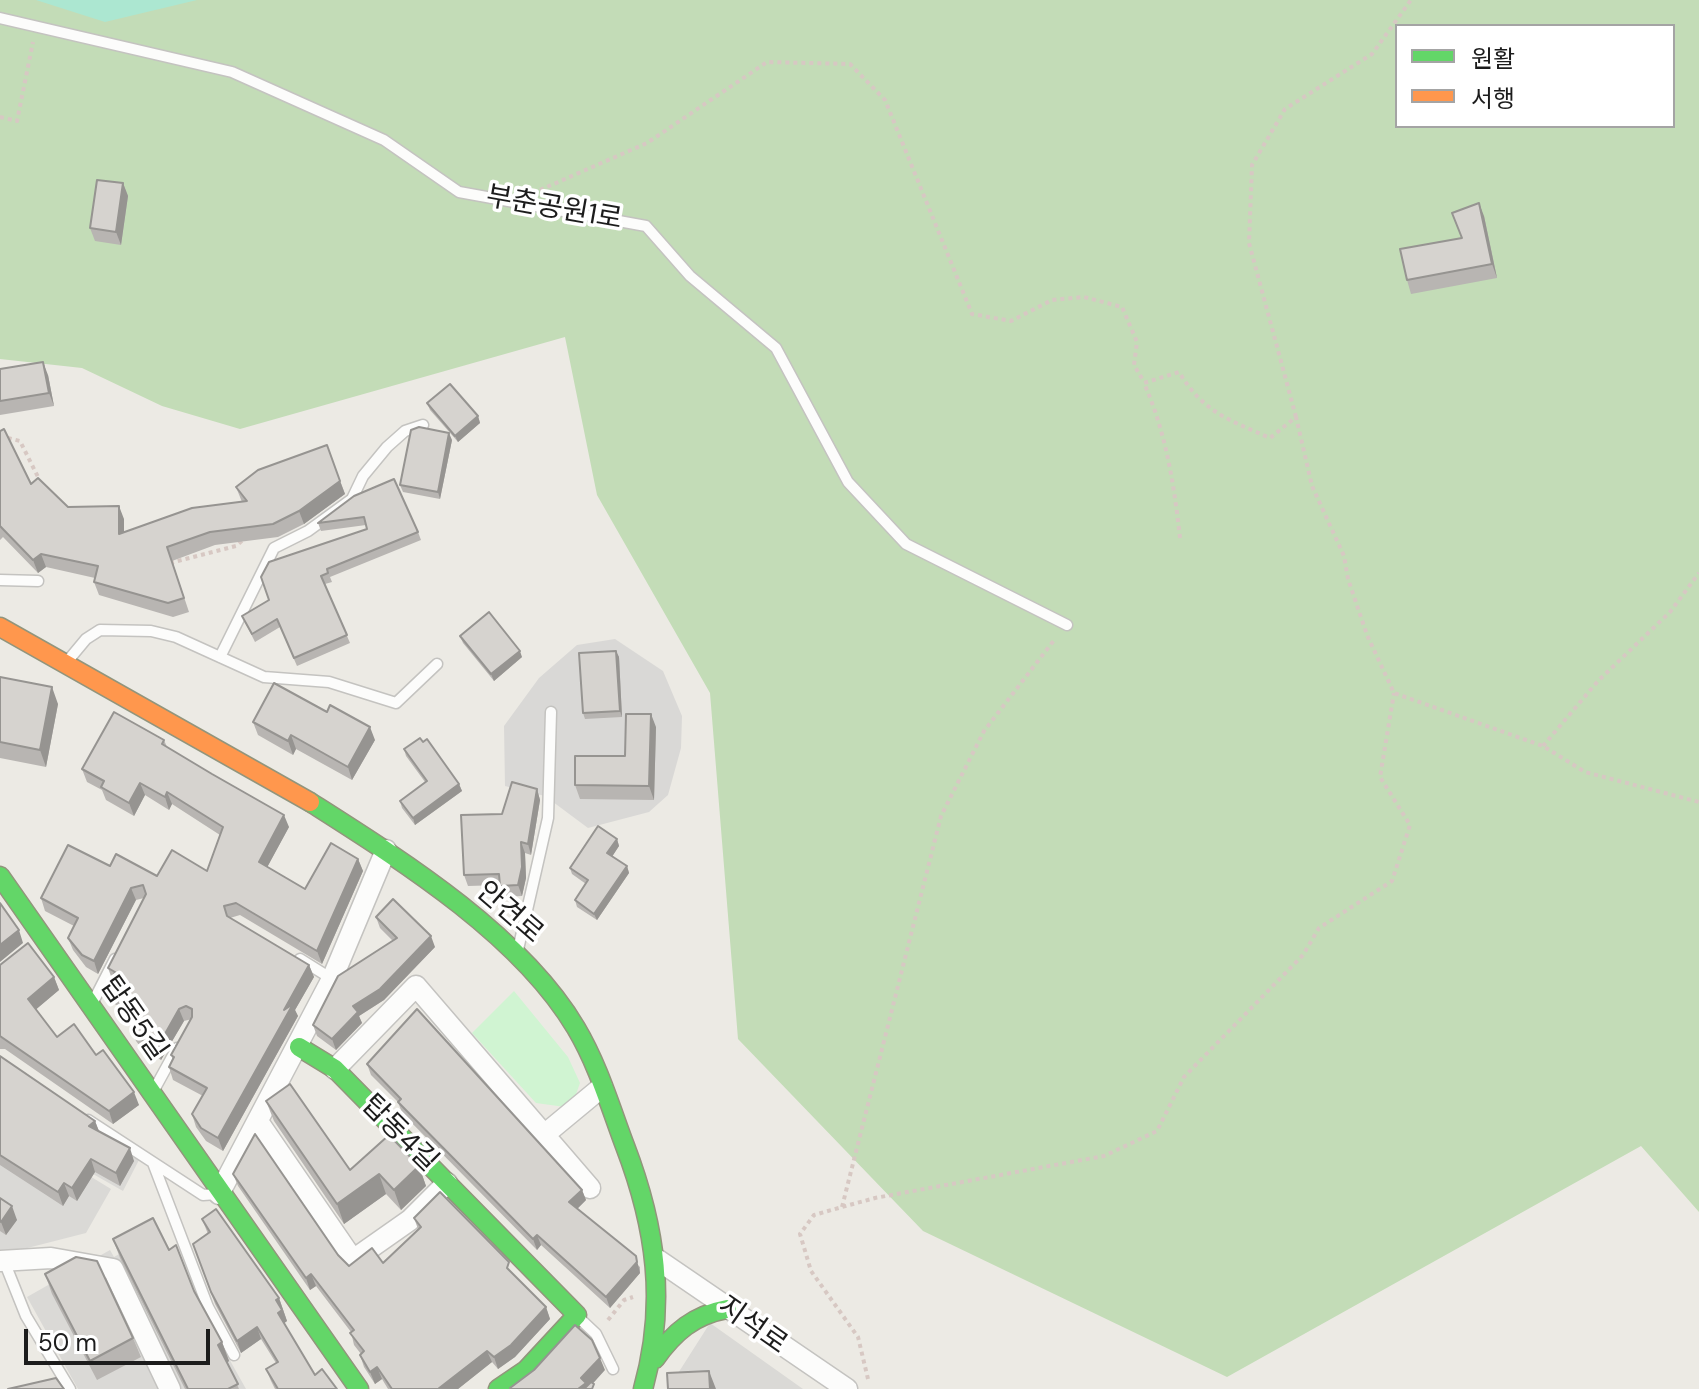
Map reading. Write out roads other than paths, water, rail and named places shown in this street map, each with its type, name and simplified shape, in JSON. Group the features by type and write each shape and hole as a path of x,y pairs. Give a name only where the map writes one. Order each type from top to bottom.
{"street":[{"name":"안견로","path":"0,627 318,806 386,850 517,957 555,998 575,1026 602,1087 642,1193 658,1260 661,1289 646,1380"},
{"path":"219,1194 299,1047 332,979 386,850"},
{"name":"탑동5길","path":"0,876 37,942 91,1008 359,1389"},
{"path":"335,1069 416,986 590,1188"},
{"name":"탑동4길","path":"299,1047 335,1069 577,1315"},
{"path":"544,1135 602,1087"},
{"path":"259,1123 353,1260 410,1220 447,1183"},
{"path":"2,1261 51,1258 113,1269 170,1389"},
{"name":"지석로","path":"658,1260 847,1389"},
{"path":"646,1380 665,1345 686,1324 701,1315 727,1309"},
{"path":"498,1389 526,1370 577,1315"}],"lane":[{"name":"부춘공원1로","path":"0,18 36,29 232,72 384,140 459,192 646,226 690,276 776,348 848,482 906,544 1067,625"},
{"path":"220,657 274,548 308,531 352,499 363,476 387,447 405,431 423,425"},
{"path":"0,580 38,581"},
{"path":"65,664 86,639 108,628 167,633 264,677 329,682 396,703 437,664"},
{"path":"517,957 548,818 553,760 551,712"},
{"path":"91,1008 123,943"},
{"path":"284,950 332,979"},
{"path":"151,1095 182,1040"},
{"path":"74,1110 203,1195 219,1194"},
{"path":"152,1162 208,1307 234,1355"},
{"path":"2,1261 26,1316 70,1389"},
{"path":"577,1315 596,1334 613,1369"}]}
